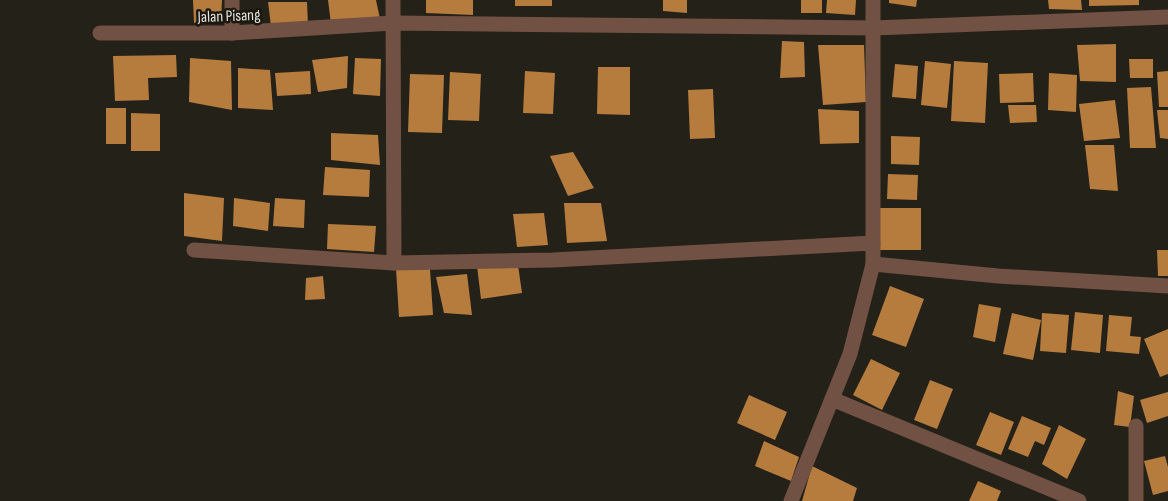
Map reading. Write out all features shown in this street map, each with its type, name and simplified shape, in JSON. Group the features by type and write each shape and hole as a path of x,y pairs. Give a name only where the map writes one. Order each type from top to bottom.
{"street":[{"path":"232,0 232,34"},
{"path":"393,0 394,263"},
{"path":"791,501 850,354 873,264 873,0"},
{"name":"Jalan Pisang","path":"100,33 232,34 393,23 872,28 1168,17"},
{"path":"194,250 394,263 552,260 873,243"},
{"path":"873,264 998,276 1168,286"},
{"path":"832,399 1079,501"},
{"path":"1136,426 1136,501"}],"building":[{"path":"193,0 222,0 221,23 194,23"},
{"path":"328,0 376,0 380,19 331,24"},
{"path":"426,0 473,0 473,15 426,13"},
{"path":"515,0 552,0 552,6 515,6"},
{"path":"663,0 687,0 687,13 663,11"},
{"path":"801,0 822,0 822,13 801,13"},
{"path":"827,0 856,0 855,15 826,13"},
{"path":"889,0 917,0 916,7 889,3"},
{"path":"1048,0 1081,0 1082,10 1049,9"},
{"path":"1089,0 1139,0 1139,5 1089,6"},
{"path":"268,2 307,2 308,26 271,26"},
{"path":"782,41 804,42 805,77 780,78"},
{"path":"1116,44 1116,82 1080,81 1077,45"},
{"path":"818,45 864,45 866,102 823,105"},
{"path":"176,55 177,77 148,78 149,100 115,101 113,56"},
{"path":"348,56 347,88 318,92 312,60"},
{"path":"190,58 231,61 232,110 189,102"},
{"path":"355,58 381,59 380,96 353,94"},
{"path":"1129,59 1153,59 1153,78 1130,78"},
{"path":"925,61 951,64 947,108 921,105"},
{"path":"954,61 988,63 985,123 951,121"},
{"path":"895,64 918,66 916,99 892,97"},
{"path":"598,67 630,67 630,115 597,114"},
{"path":"238,68 270,70 273,110 238,108"},
{"path":"310,71 311,94 277,96 275,73"},
{"path":"525,71 555,73 553,114 523,113"},
{"path":"1168,71 1168,107 1159,107 1157,72"},
{"path":"450,72 481,74 479,121 448,120"},
{"path":"1033,73 1034,102 1000,103 999,74"},
{"path":"1049,73 1077,75 1076,112 1048,110"},
{"path":"410,74 444,75 442,133 408,132"},
{"path":"1151,87 1156,148 1130,148 1127,88"},
{"path":"713,89 715,138 690,139 688,90"},
{"path":"1115,100 1120,138 1084,141 1079,104"},
{"path":"1008,105 1036,105 1037,122 1010,123"},
{"path":"106,108 126,108 126,144 106,144"},
{"path":"818,109 859,111 859,143 820,144"},
{"path":"1157,110 1168,110 1168,139 1160,138"},
{"path":"131,113 160,114 160,151 131,151"},
{"path":"331,133 378,135 380,165 331,160"},
{"path":"891,136 920,137 919,165 891,164"},
{"path":"1085,145 1114,145 1118,191 1090,189"},
{"path":"573,152 594,188 568,196 550,156"},
{"path":"325,167 370,170 369,197 323,195"},
{"path":"888,174 918,175 917,200 887,199"},
{"path":"184,193 224,198 222,241 184,236"},
{"path":"234,198 270,203 268,231 233,226"},
{"path":"275,198 305,200 304,228 273,226"},
{"path":"564,203 601,203 607,241 567,243"},
{"path":"880,208 921,208 921,250 880,250"},
{"path":"544,213 548,245 517,247 513,214"},
{"path":"328,224 376,226 374,252 327,249"},
{"path":"1157,250 1168,250 1168,276 1158,276"},
{"path":"518,265 522,293 481,299 477,266"},
{"path":"396,269 430,269 433,315 399,317"},
{"path":"467,274 472,315 444,313 436,277"},
{"path":"323,276 325,299 305,300 306,278"},
{"path":"890,286 924,299 906,347 872,335"},
{"path":"979,304 1001,308 995,342 973,337"},
{"path":"1075,312 1103,315 1100,353 1071,350"},
{"path":"1012,313 1041,320 1033,360 1003,354"},
{"path":"1042,313 1069,315 1066,353 1040,351"},
{"path":"1109,315 1132,317 1130,336 1141,337 1139,354 1106,351"},
{"path":"1168,329 1168,374 1160,377 1144,339"},
{"path":"871,359 900,373 882,410 853,395"},
{"path":"930,380 953,389 937,429 914,420"},
{"path":"1118,391 1134,396 1130,427 1114,425"},
{"path":"1168,392 1168,416 1147,423 1140,400"},
{"path":"749,395 787,412 775,440 737,423"},
{"path":"990,412 1014,422 1001,455 976,445"},
{"path":"1022,416 1051,428 1044,445 1035,441 1028,457 1008,449"},
{"path":"1059,425 1086,439 1067,479 1042,464"},
{"path":"764,441 799,457 791,481 755,466"},
{"path":"1165,456 1168,467 1168,491 1153,495 1144,461"},
{"path":"812,466 857,488 853,501 802,501"},
{"path":"978,481 1001,491 997,501 969,501"}]}
